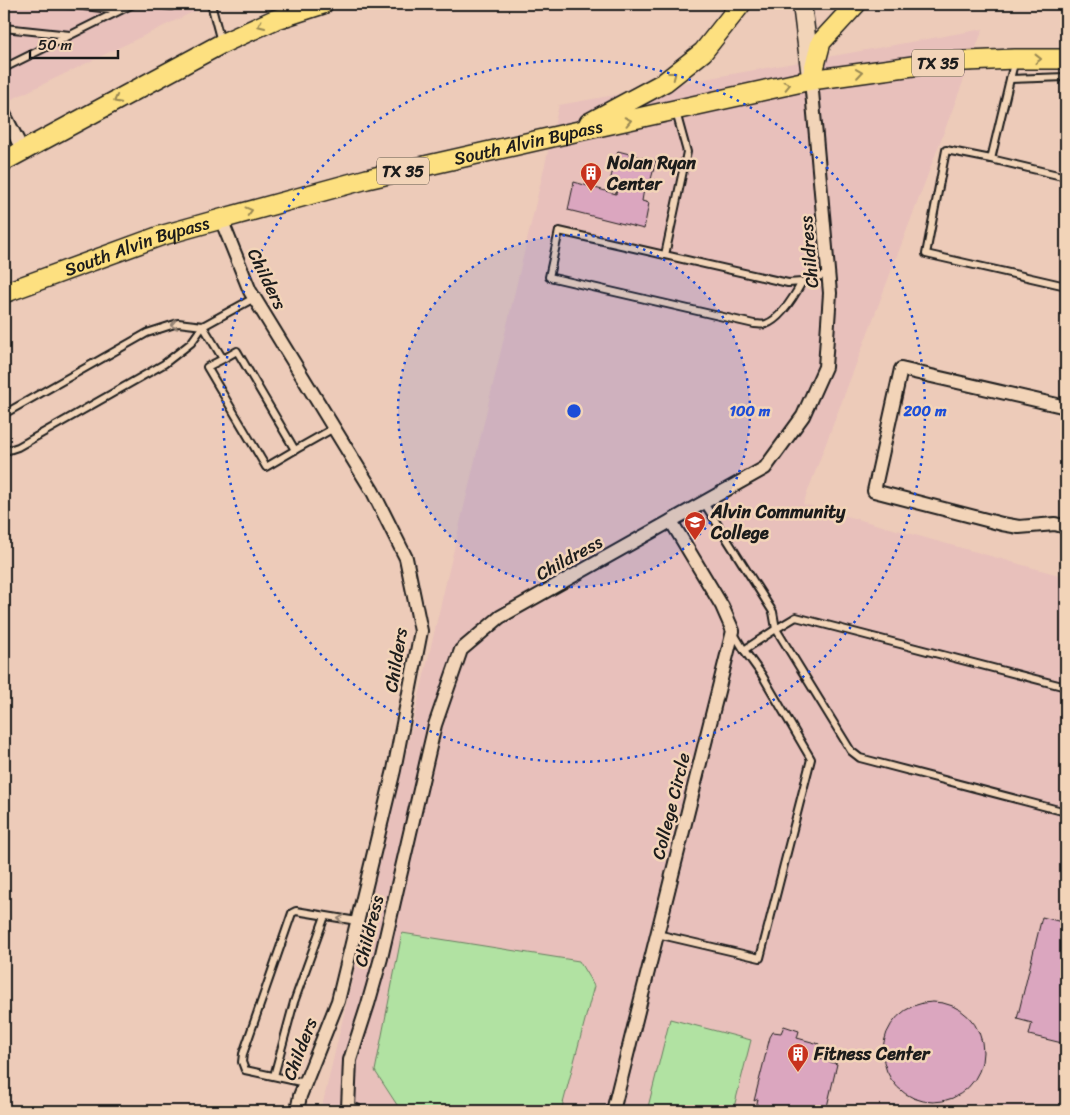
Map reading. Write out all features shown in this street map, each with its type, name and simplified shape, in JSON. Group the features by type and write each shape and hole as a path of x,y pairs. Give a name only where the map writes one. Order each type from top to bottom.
{"main road":[{"path":"4,162 221,44 274,20 324,4"},
{"path":"570,133 664,82 703,52 741,4"},
{"path":"802,4 811,80"},
{"path":"811,80 822,42 856,4"},
{"name":"South Alvin Bypass","path":"4,293 160,236 367,179 570,133 811,80 942,62 1066,59"}],"street":[{"name":"Childress","path":"356,1111 348,1108 350,1060 381,958 435,725 461,650 500,617 765,468 803,416 825,368 830,293 811,80"},
{"path":"4,114 23,151"},
{"name":"Childers","path":"221,219 250,291 373,492 406,558 421,631 394,770 338,1001 305,1083 297,1111"},
{"path":"1066,407 901,369 874,491 1002,524 1019,527 1055,524 1066,527"},
{"path":"671,521 722,606 733,631"},
{"name":"College Circle","path":"613,1111 733,631"}],"lane":[{"path":"65,4 105,6 120,10"},
{"path":"4,68 133,4"},
{"path":"154,4 171,6 176,4"},
{"path":"211,4 221,44"},
{"path":"105,6 105,18"},
{"path":"4,28 70,35"},
{"path":"992,159 1015,59"},
{"path":"1010,79 1066,77"},
{"path":"666,255 687,152 676,110"},
{"path":"1066,177 946,150 926,254 1066,286"},
{"path":"802,282 794,297 774,320 765,324 754,324 549,277 558,231 788,283 802,282 828,274"},
{"path":"4,448 9,450 18,447 164,364 191,342 202,326 254,298"},
{"path":"4,414 147,333 178,323 202,326"},
{"path":"202,326 223,359"},
{"path":"295,450 237,351 207,367 266,467 334,428"},
{"path":"704,502 773,612 776,629 851,751 860,758 1066,812"},
{"path":"744,650 796,617 1066,687"},
{"path":"657,934 760,958 811,759 762,675 733,631"},
{"path":"305,1083 246,1070 242,1062 244,1054 292,913 296,911 357,921"},
{"path":"274,1076 294,1002 325,916"}],"shaded area":[{"path":"4,4 195,4 195,11 4,103"},
{"name":"Alvin Community College","path":"983,29 803,504 1066,577 1066,1111 321,1111 559,105"}],"green space":[{"path":"402,933 579,961 594,986 561,1111 401,1111 375,1071"},
{"path":"670,1019 751,1040 733,1111 647,1111"}],"building":[{"name":"Nolan Ryan Center","path":"618,151 656,161 648,190 644,189 642,201 649,203 644,229 568,210 574,182 616,194 618,183 610,181"},
{"path":"1042,917 1066,923 1066,1044 1029,1035 1032,1023 1017,1019"},
{"path":"933,1002 952,1005 969,1016 980,1033 983,1052 980,1071 969,1088 952,1099 933,1102 914,1099 897,1088 886,1071 883,1052 886,1033 897,1016 914,1005"},
{"name":"Fitness Center","path":"784,1026 799,1031 797,1038 819,1044 817,1058 837,1064 826,1111 755,1111 758,1099 754,1101 770,1037 773,1032 781,1033"}],"place":[{"name":"Nolan Ryan Center","path":"591,192"},
{"name":"Alvin Community College","path":"695,541"},
{"name":"Fitness Center","path":"798,1073"}]}
